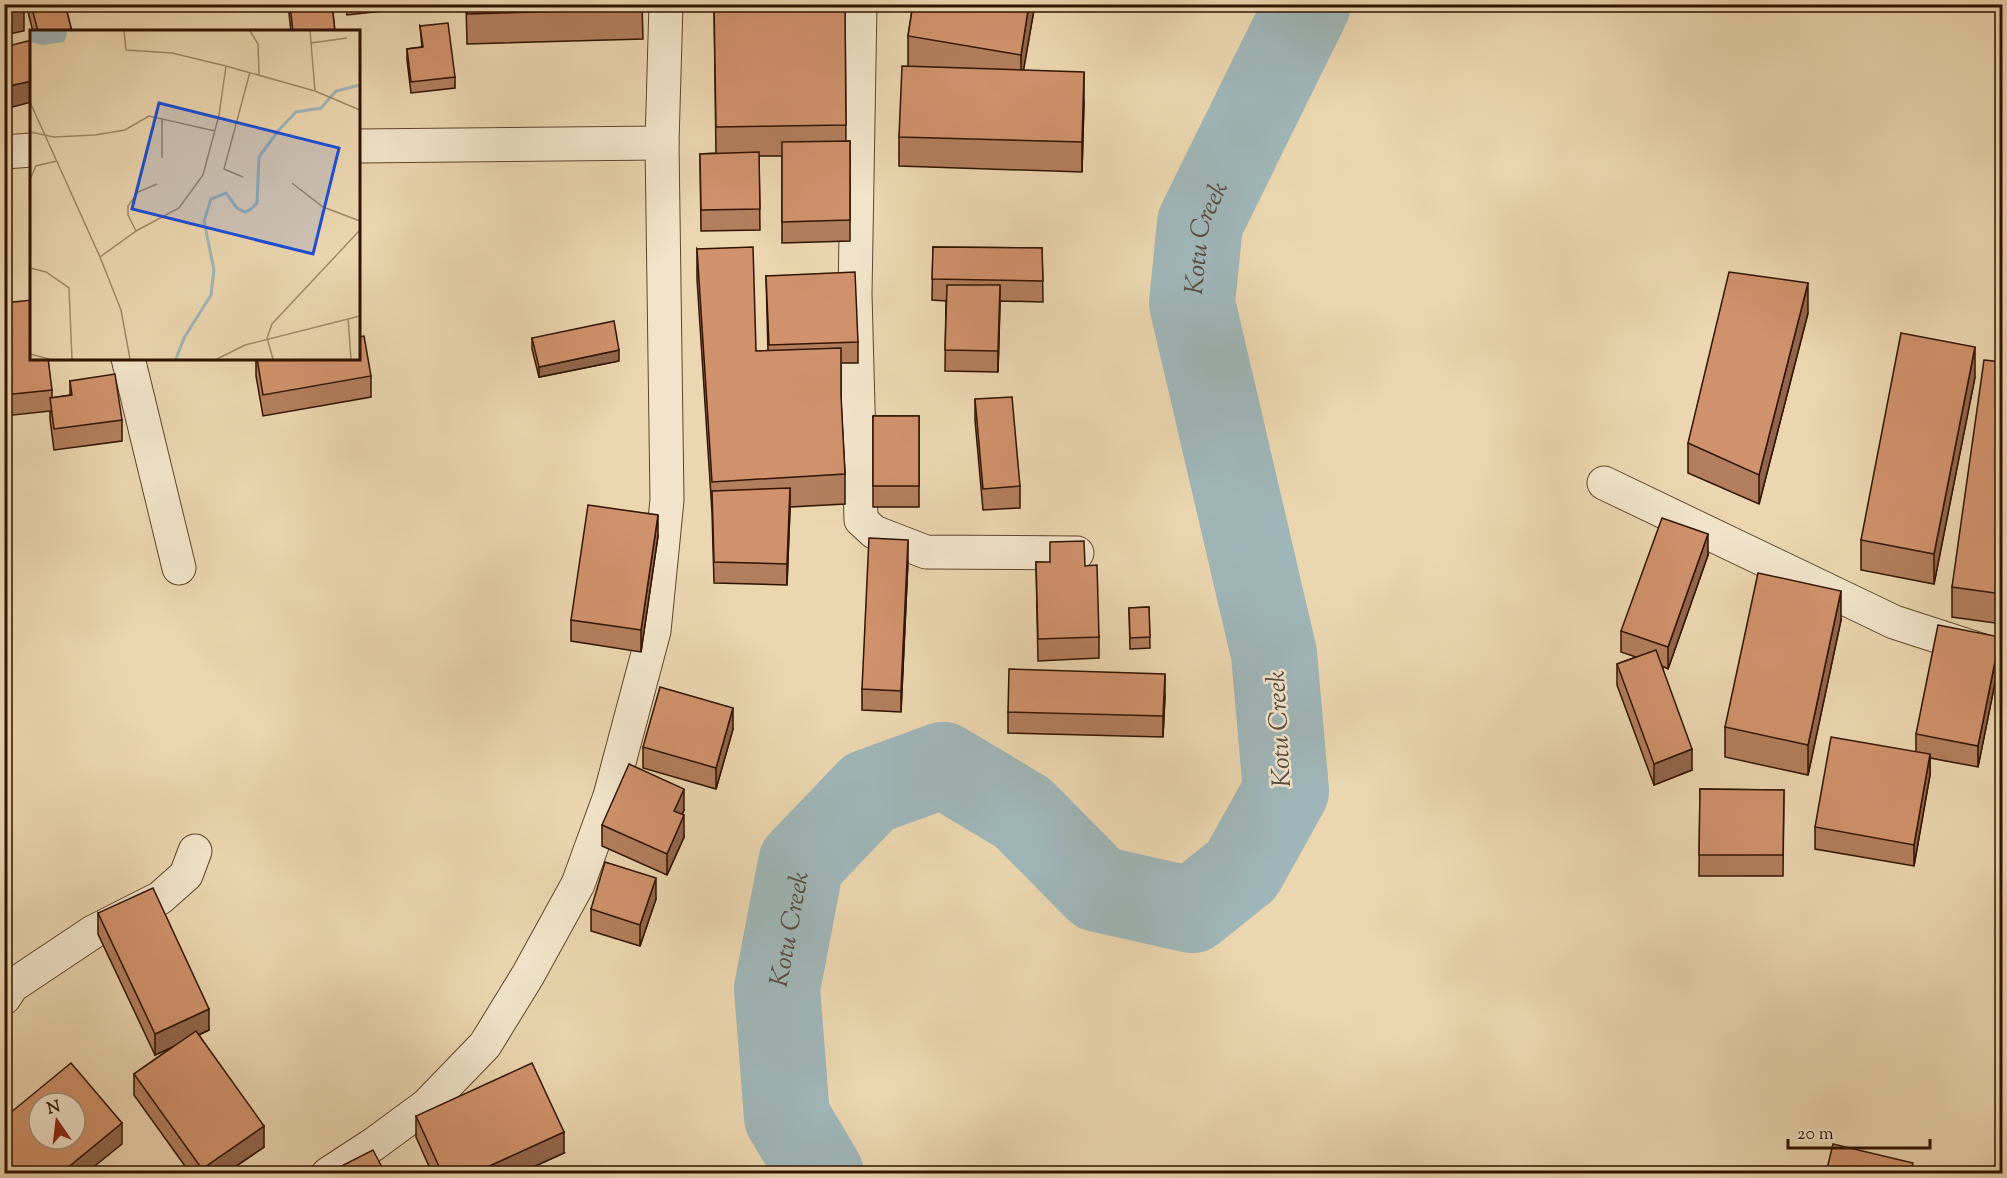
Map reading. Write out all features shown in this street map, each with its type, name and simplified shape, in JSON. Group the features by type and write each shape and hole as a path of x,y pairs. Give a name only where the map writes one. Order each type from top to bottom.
{"street":[{"path":"327,1173 375,1144 428,1105 485,1045 528,975 578,884 609,796 654,631 667,500 662,143 666,4"},
{"path":"860,4 855,294 861,520 874,532 926,552 1077,554"},
{"path":"360,146 662,143"},
{"path":"4,152 30,150"},
{"path":"128,360 179,568"},
{"path":"1604,483 1894,622 2002,657"},
{"path":"4,998 12,986 93,932 159,897 186,875 195,851"}],"building":[{"path":"31,4 65,4 72,30 38,30"},
{"path":"290,4 332,4 335,30 293,30"},
{"path":"467,4 642,4 643,9 467,14"},
{"path":"714,4 845,4 846,125 716,127"},
{"path":"913,4 1029,4 1021,55 908,36"},
{"path":"448,23 455,77 411,82 407,49 423,47 420,26"},
{"path":"30,40 30,81 4,87 4,47"},
{"path":"902,66 1084,72 1082,142 899,137"},
{"path":"850,141 850,220 782,222 782,142"},
{"path":"759,152 760,209 701,210 700,154"},
{"path":"753,247 756,351 841,348 845,474 712,482 697,249"},
{"path":"933,247 1042,248 1043,281 932,279"},
{"path":"855,272 858,342 769,345 766,276"},
{"path":"1729,272 1808,283 1759,475 1688,443"},
{"path":"947,285 1000,285 998,351 945,350"},
{"path":"30,300 30,360 48,360 52,390 4,395 4,303"},
{"path":"614,321 619,350 539,367 532,338"},
{"path":"1901,333 1975,347 1934,554 1861,540"},
{"path":"364,336 371,376 263,395 257,360 360,360 360,337"},
{"path":"1984,360 2002,362 2002,594 1952,587"},
{"path":"115,374 122,420 54,429 50,398 72,395 70,381"},
{"path":"1012,397 1020,486 983,489 975,399"},
{"path":"873,416 919,416 919,486 873,486"},
{"path":"790,488 787,564 714,562 712,491"},
{"path":"588,505 658,515 641,630 571,620"},
{"path":"1662,518 1708,534 1668,647 1621,631"},
{"path":"869,538 908,540 901,691 862,689"},
{"path":"1084,541 1085,566 1097,565 1099,637 1038,639 1036,562 1050,562 1050,542"},
{"path":"1758,573 1841,591 1808,745 1725,727"},
{"path":"1149,607 1150,637 1130,638 1129,608"},
{"path":"1938,625 2000,637 1978,746 1916,734"},
{"path":"1656,650 1692,749 1654,764 1617,664"},
{"path":"1009,669 1165,674 1163,716 1008,712"},
{"path":"660,687 733,708 716,768 643,747"},
{"path":"2002,734 2002,765 1998,766"},
{"path":"1831,737 1930,754 1914,845 1815,827"},
{"path":"629,764 684,789 674,811 684,815 667,854 602,825"},
{"path":"1700,789 1784,790 1783,855 1699,855"},
{"path":"605,862 656,878 640,925 591,909"},
{"path":"153,888 209,1009 155,1034 98,913"},
{"path":"196,1031 264,1126 202,1169 134,1074"},
{"path":"71,1063 122,1123 61,1173 4,1173 4,1118 27,1099 27,1151 87,1151 87,1091 37,1091"},
{"path":"532,1063 564,1132 474,1173 442,1173 416,1116"},
{"path":"1833,1144 1913,1163 1910,1173 1826,1173"},
{"path":"373,1150 385,1173 328,1173"}],"waterway":[{"name":"Kotu Creek","path":"821,1174 787,1117 777,989 801,863 869,792 943,765 1023,813 1098,889 1192,910 1242,870 1286,791 1274,654 1192,303 1200,223 1308,4"}]}
